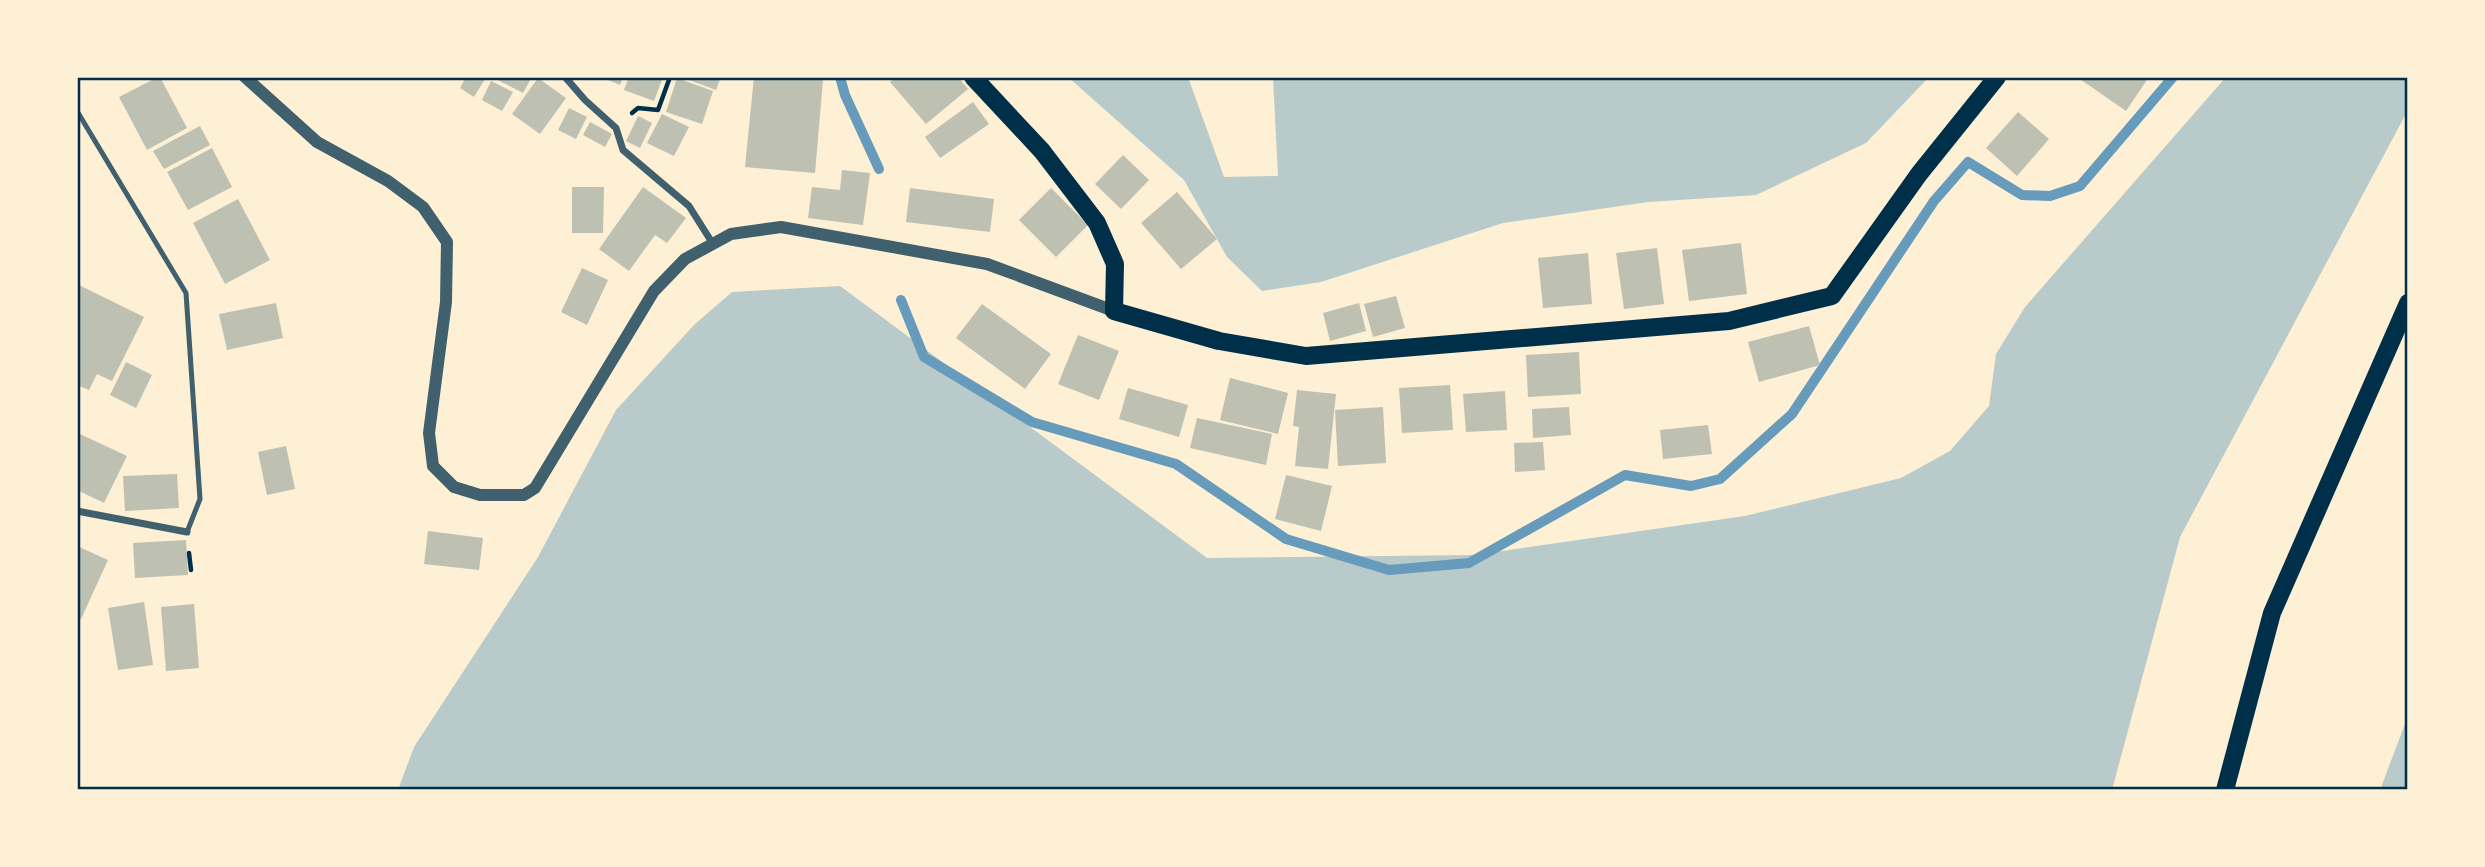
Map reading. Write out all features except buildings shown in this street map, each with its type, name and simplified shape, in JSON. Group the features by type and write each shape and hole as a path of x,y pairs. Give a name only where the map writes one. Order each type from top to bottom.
{"main road":[{"path":"974,77 1042,150 1097,223 1115,264 1114,311 1219,341 1306,356 1729,321 1832,296 1919,174 1997,77"},
{"path":"2225,790 2272,613 2408,303"}],"street":[{"path":"245,77 317,142 388,181 423,207 447,242 446,302 429,433 433,466 454,487 480,495 524,495 535,488 654,291 685,258 731,234 781,227 987,264 1114,311"},
{"path":"565,77 585,100 616,128 623,150 689,206 713,244"},
{"path":"77,511 187,532"}],"lane":[{"path":"77,111 186,293 200,499 187,532"}],"path":[{"path":"616,128 638,108 658,110 670,77"}],"shaded area":[{"path":"1068,77 1188,77 1224,177 1278,176 1273,77 1929,77 1866,143 1756,195 1648,202 1503,223 1321,282 1262,291 1227,257 1184,180"},
{"path":"2226,77 2408,77 2408,110 2180,537 2112,790 398,790 414,747 538,557 616,410 694,325 732,292 840,286 1207,558 1474,555 1745,516 1901,478 1950,451 1989,406 1996,354 2025,307"},
{"path":"2408,716 2408,790 2380,790"}],"waterway":[{"path":"840,77 845,95 879,169"},
{"path":"901,300 924,357 1032,422 1176,464 1286,539 1389,570 1469,563 1625,475 1691,486 1720,479 1792,414 1934,201 1968,162 2022,195 2050,196 2080,186 2173,77"}]}
